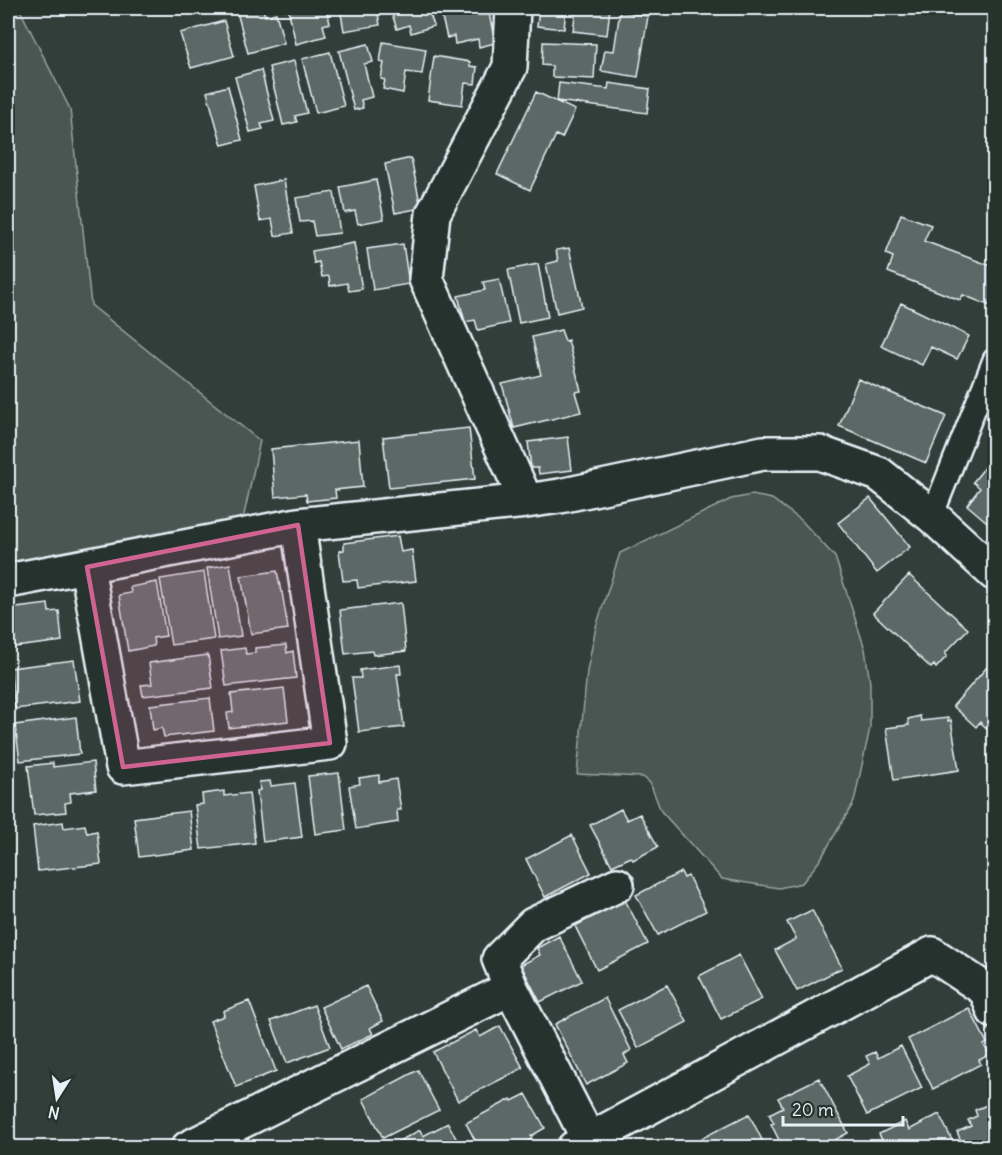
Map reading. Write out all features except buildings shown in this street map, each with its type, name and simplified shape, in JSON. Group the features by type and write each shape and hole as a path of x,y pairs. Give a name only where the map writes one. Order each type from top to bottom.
{"street":[{"path":"513,8 510,67 433,214 426,279 526,501"},
{"path":"8,582 298,525 526,501 618,485 763,453 820,453 879,474 932,516 994,573"},
{"path":"87,567 123,766 330,743 298,525"},
{"path":"618,885 533,926 499,959 585,1145 932,954 986,990 994,1011"},
{"path":"188,1148 511,988"}],"lane":[{"path":"932,516 994,360"}],"highlighted area":[{"path":"298,525 330,743 123,767 87,567"}],"shaded area":[{"path":"8,8 19,8 70,109 91,305 260,441 242,524 8,569"},
{"path":"752,495 772,499 801,520 835,557 865,649 870,683 870,728 854,802 820,860 802,883 779,888 722,879 661,811 650,783 643,777 577,774 587,671 596,627 620,553 731,499"}]}
